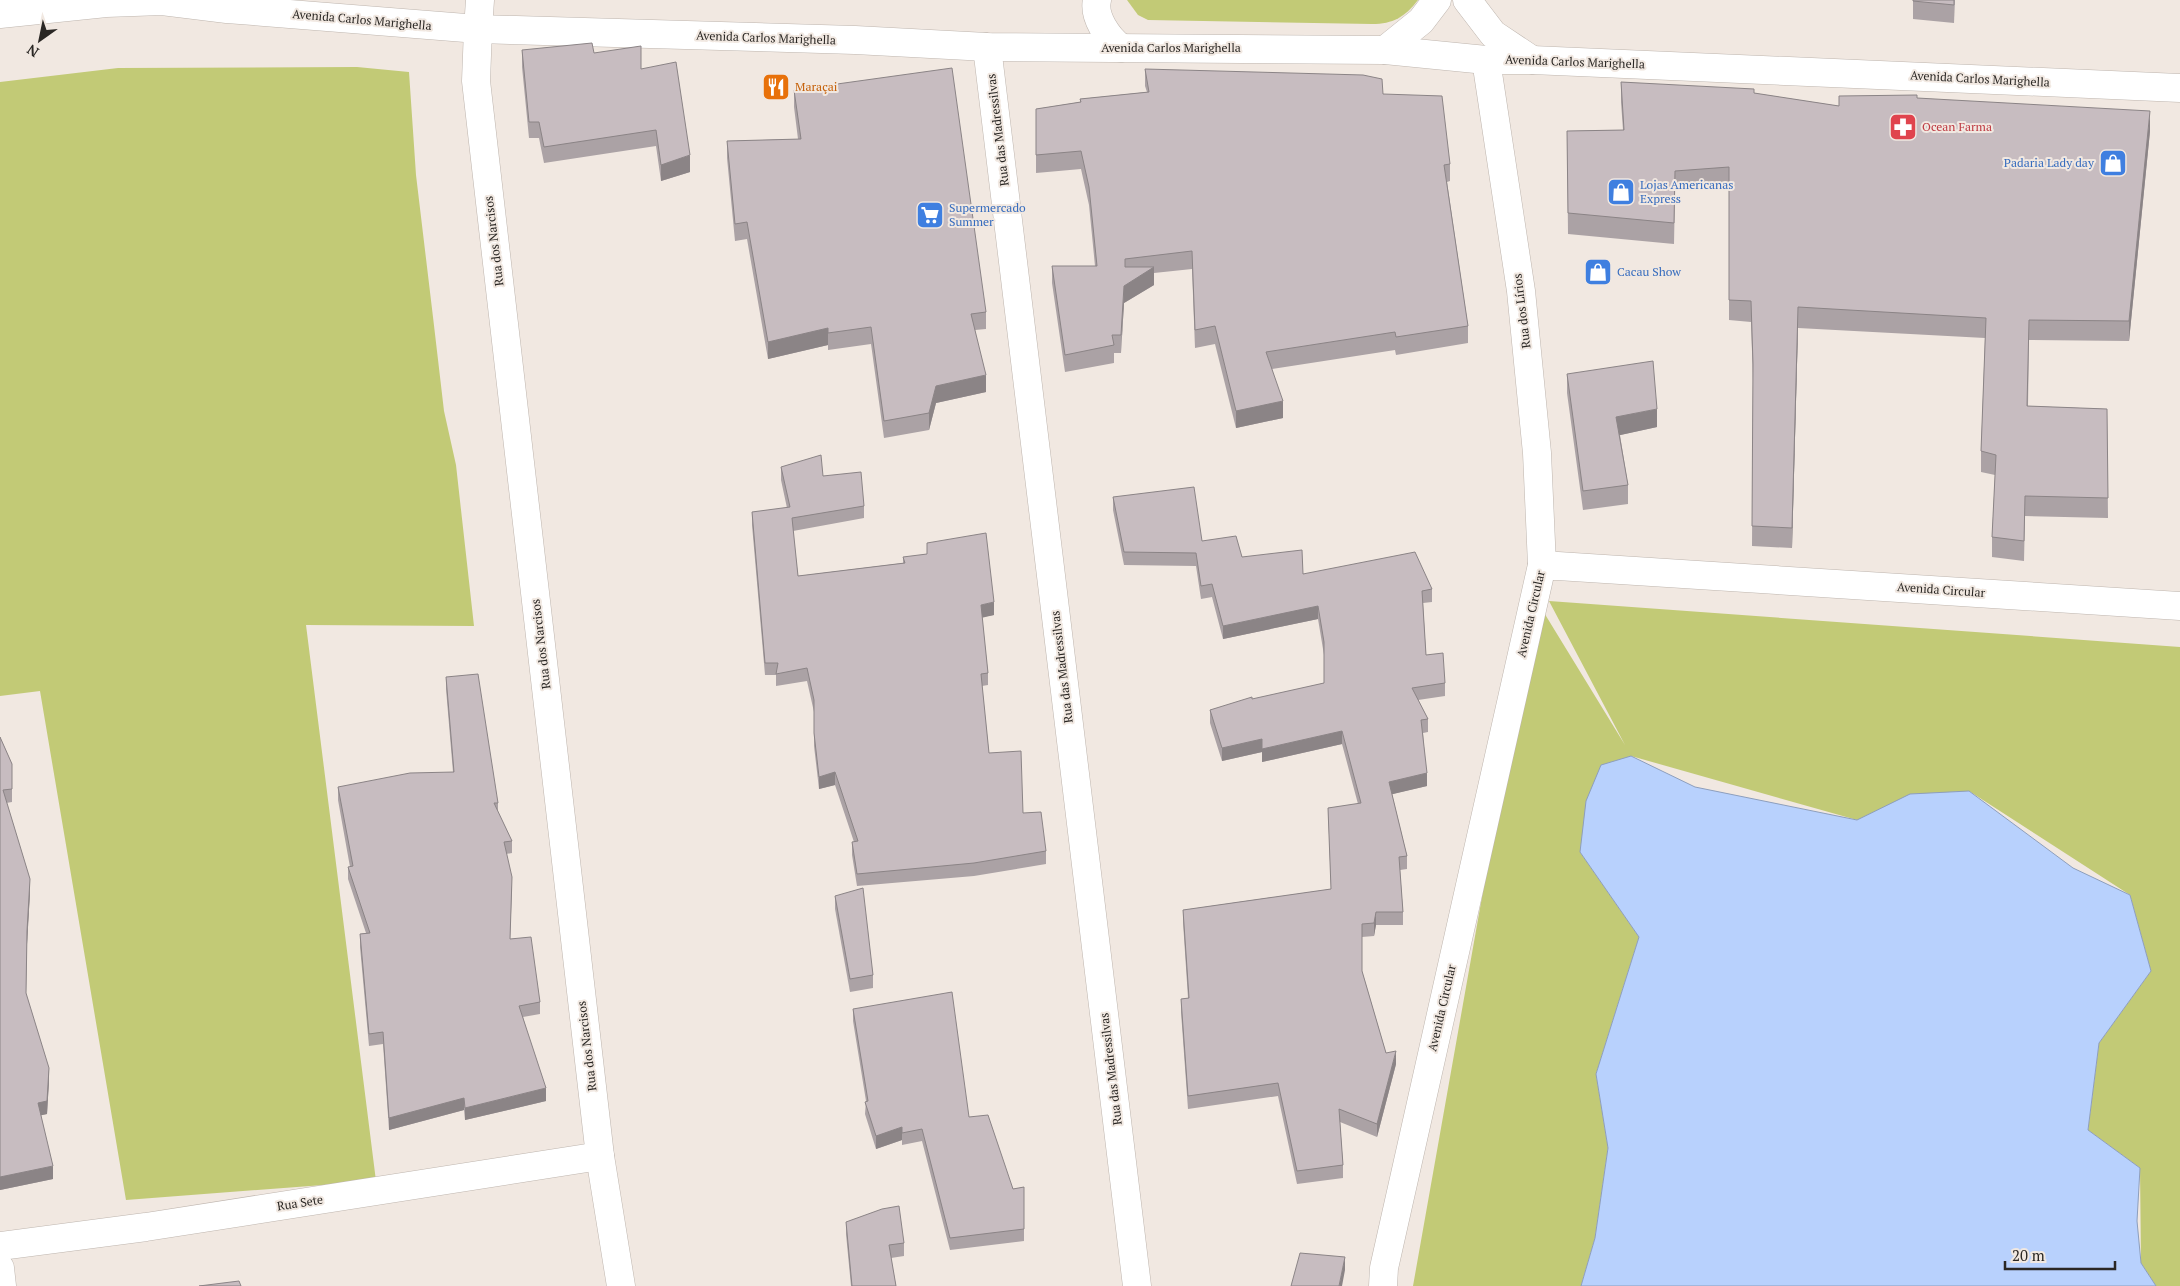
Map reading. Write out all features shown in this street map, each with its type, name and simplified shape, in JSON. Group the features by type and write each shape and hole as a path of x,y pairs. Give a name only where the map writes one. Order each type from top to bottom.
{"street":[{"name":"Rua dos Narcisos","path":"480,0 476,81 600,1156 621,1286"},
{"path":"1097,0 1102,24 1111,41 1121,48"},
{"path":"1385,50 1421,21 1437,0"},
{"path":"1467,0 1493,34 1532,60"},
{"name":"Avenida Carlos Marighella","path":"0,14 107,1 166,1 227,9 478,29 845,40 987,47 1385,50 1486,60 1532,60 2180,88"},
{"name":"Rua das Madressilvas","path":"987,47 1137,1286"},
{"name":"Rua dos Lírios","path":"1486,60 1521,291 1537,453 1542,565"},
{"name":"Avenida Circular","path":"1382,1286 1384,1268 1409,1151 1489,807 1542,565 2180,606"},
{"name":"Rua Sete","path":"0,1246 154,1226 600,1156"},
{"path":"0,1268 2,1286"}],"green space":[{"path":"1127,0 1418,0 1398,18 1386,23 1372,24 1148,20 1138,15"},
{"path":"357,67 409,72 416,175 444,411 456,465 474,626 306,625 376,1181 126,1200 40,691 0,696 0,82 118,68"},
{"path":"1535,598 1625,745 1549,601 2180,647 2180,1286 2156,1286 2141,1263 2140,1168 2088,1130 2099,1043 2151,971 2130,895 1969,791 1857,820 1631,756 1580,852 1639,937 1596,1074 1608,1148 1595,1238 1581,1286 1413,1286"}],"water":[{"path":"1631,756 1695,787 1857,820 1910,794 1969,791 2073,868 2130,895 2151,971 2099,1043 2088,1130 2140,1168 2137,1221 2141,1263 2156,1286 1581,1286 1595,1238 1608,1148 1596,1074 1639,937 1580,852 1586,801 1601,765"}],"building":[{"path":"1954,0 1954,5 1913,1"},
{"path":"592,43 594,53 641,46 641,69 676,62 690,155 661,165 656,130 544,147 539,122 529,122 522,50"},
{"path":"952,68 986,312 971,314 986,375 936,386 929,413 884,421 871,327 828,333 828,328 768,342 747,222 735,224 727,141 801,139 794,90"},
{"path":"1145,69 1363,75 1382,79 1383,94 1442,96 1450,164 1444,165 1468,326 1396,337 1395,332 1266,352 1283,401 1236,411 1215,326 1195,330 1192,251 1125,259 1125,267 1154,267 1124,286 1121,335 1112,335 1114,345 1065,355 1052,266 1097,266 1089,187 1081,151 1036,155 1036,109 1081,102 1080,99 1149,92"},
{"path":"1621,82 1754,89 1754,93 1839,106 1839,96 1917,95 1917,98 2150,111 2129,321 2029,320 2027,406 2107,409 2108,498 2025,496 2024,541 1992,537 1996,455 1981,451 1986,318 1798,307 1792,528 1752,526 1753,364 1751,301 1729,300 1729,167 1675,171 1674,223 1568,213 1567,131 1624,130"},
{"path":"1653,361 1657,409 1616,417 1628,485 1583,491 1567,374"},
{"path":"821,455 823,476 861,472 864,506 792,518 798,576 905,563 903,557 927,554 927,543 986,533 994,602 981,605 988,673 981,674 989,753 1021,751 1023,813 1041,812 1046,851 974,863 857,874 852,842 858,841 835,772 819,777 814,733 814,700 807,668 776,674 778,663 765,663 752,512 790,507 781,467"},
{"path":"1194,487 1202,541 1236,536 1242,557 1302,550 1303,574 1415,552 1432,589 1422,591 1426,655 1443,653 1445,683 1412,688 1428,719 1421,720 1427,773 1389,782 1407,856 1399,857 1403,912 1376,912 1374,923 1362,924 1362,971 1386,1053 1396,1051 1377,1124 1339,1109 1343,1165 1297,1171 1278,1083 1188,1096 1181,999 1189,998 1183,910 1331,889 1328,808 1361,803 1342,731 1262,749 1262,739 1222,748 1210,710 1252,697 1252,699 1324,683 1324,642 1318,606 1223,626 1212,584 1201,586 1196,553 1124,552 1113,497"},
{"path":"478,674 498,803 494,803 512,841 504,842 512,877 510,939 531,937 540,1002 519,1006 546,1088 465,1108 464,1098 389,1118 383,1032 369,1034 360,934 370,933 348,867 353,866 338,787 410,773 454,772 446,677"},
{"path":"0,737 12,764 12,789 3,790 30,879 26,993 49,1068 47,1101 38,1103 53,1166 0,1177"},
{"path":"863,888 873,975 850,979 835,896"},
{"path":"952,992 969,1117 988,1115 1013,1189 1024,1187 1024,1229 950,1238 922,1129 902,1133 902,1127 876,1136 865,1102 868,1101 853,1009"},
{"path":"899,1206 904,1243 889,1245 896,1286 852,1286 846,1222 882,1209"},
{"path":"1300,1253 1345,1257 1339,1286 1291,1286"},
{"path":"239,1281 241,1286 199,1286"}],"place":[{"name":"Maraçai","path":"776,87"},
{"name":"Ocean Farma","path":"1903,127"},
{"name":"Padaria Lady day","path":"2113,163"},
{"name":"Lojas Americanas Express","path":"1621,192"},
{"name":"Supermercado Summer","path":"930,215"},
{"name":"Cacau Show","path":"1598,272"}]}
